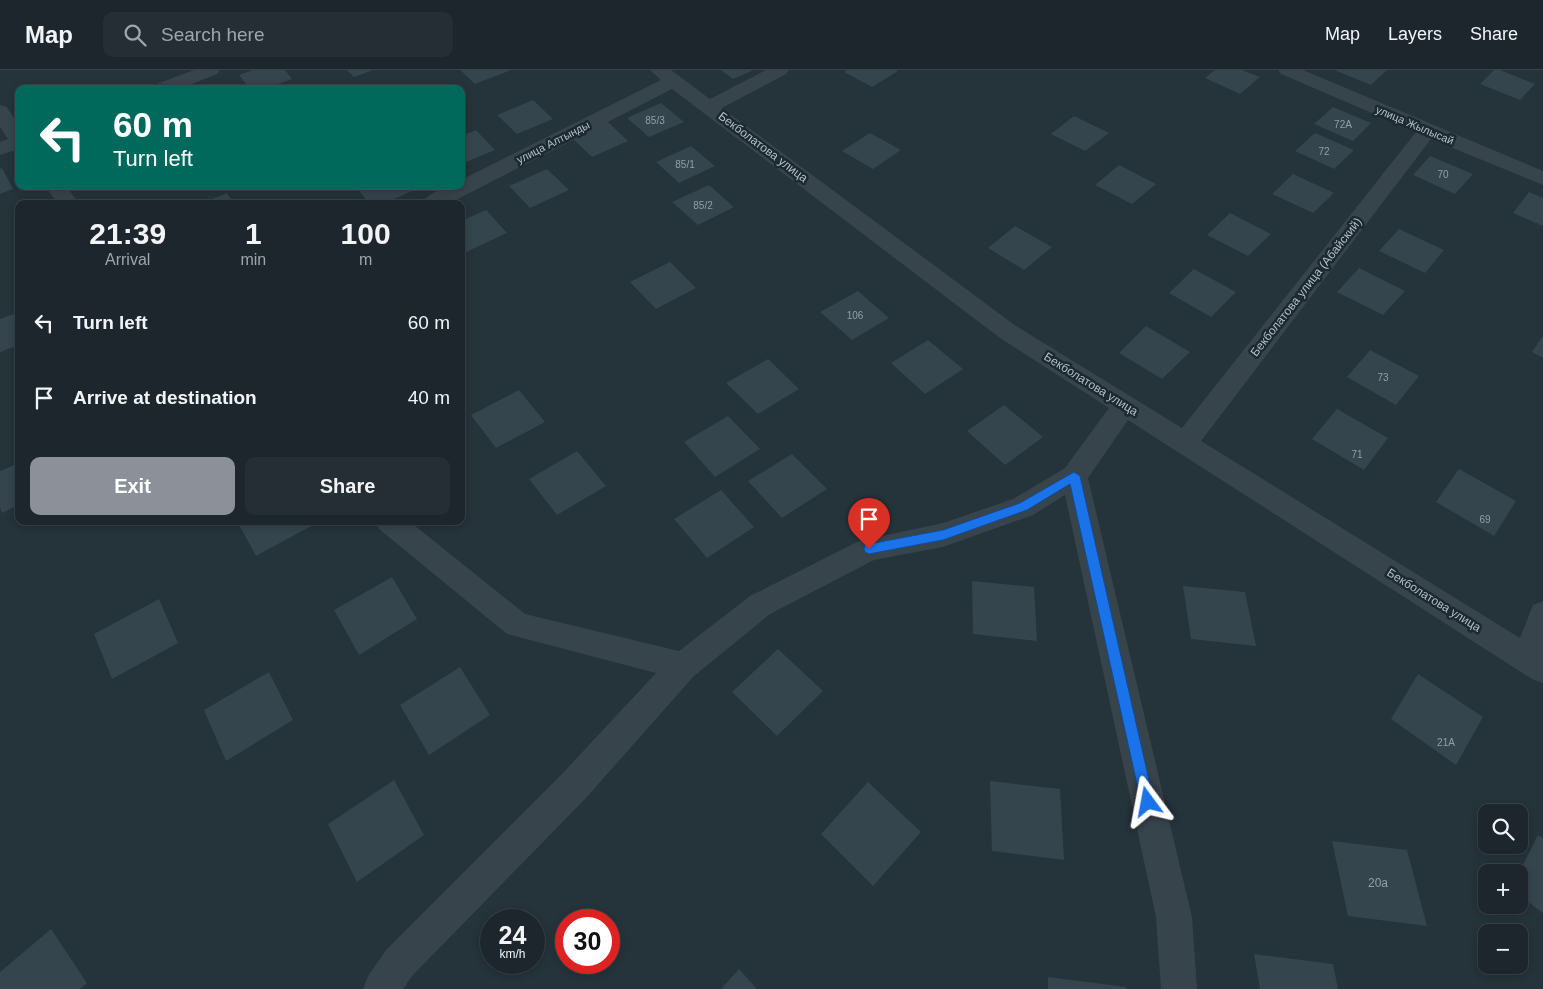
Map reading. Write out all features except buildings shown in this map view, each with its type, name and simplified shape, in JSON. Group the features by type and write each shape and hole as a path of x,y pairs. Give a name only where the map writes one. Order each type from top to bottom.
{"street":[{"path":"172,85 211,70"},
{"path":"709,107 780,70"},
{"name":"улица Жылысай","path":"1287,70 1543,179"},
{"name":"Бекболатова улица","path":"667,75 1008,332 1535,664"},
{"name":"улица Алтынды","path":"465,185 667,75"},
{"path":"0,111 15,135"},
{"name":"Бекболатова улица (Абайский)","path":"1185,443 1428,130"},
{"path":"0,149 15,143"},
{"name":"улица Алтынды","path":"438,200 457,190"},
{"path":"381,989 399,962 573,787 683,666 760,605 869,549 943,535 1024,507 1074,476 1125,405"},
{"path":"1074,476 1174,917 1179,989"},
{"path":"394,525 517,625 683,666"},
{"path":"1535,664 1543,614"}],"route":[{"path":"869,549 943,535 1024,507 1074,476 1148,802"}]}
